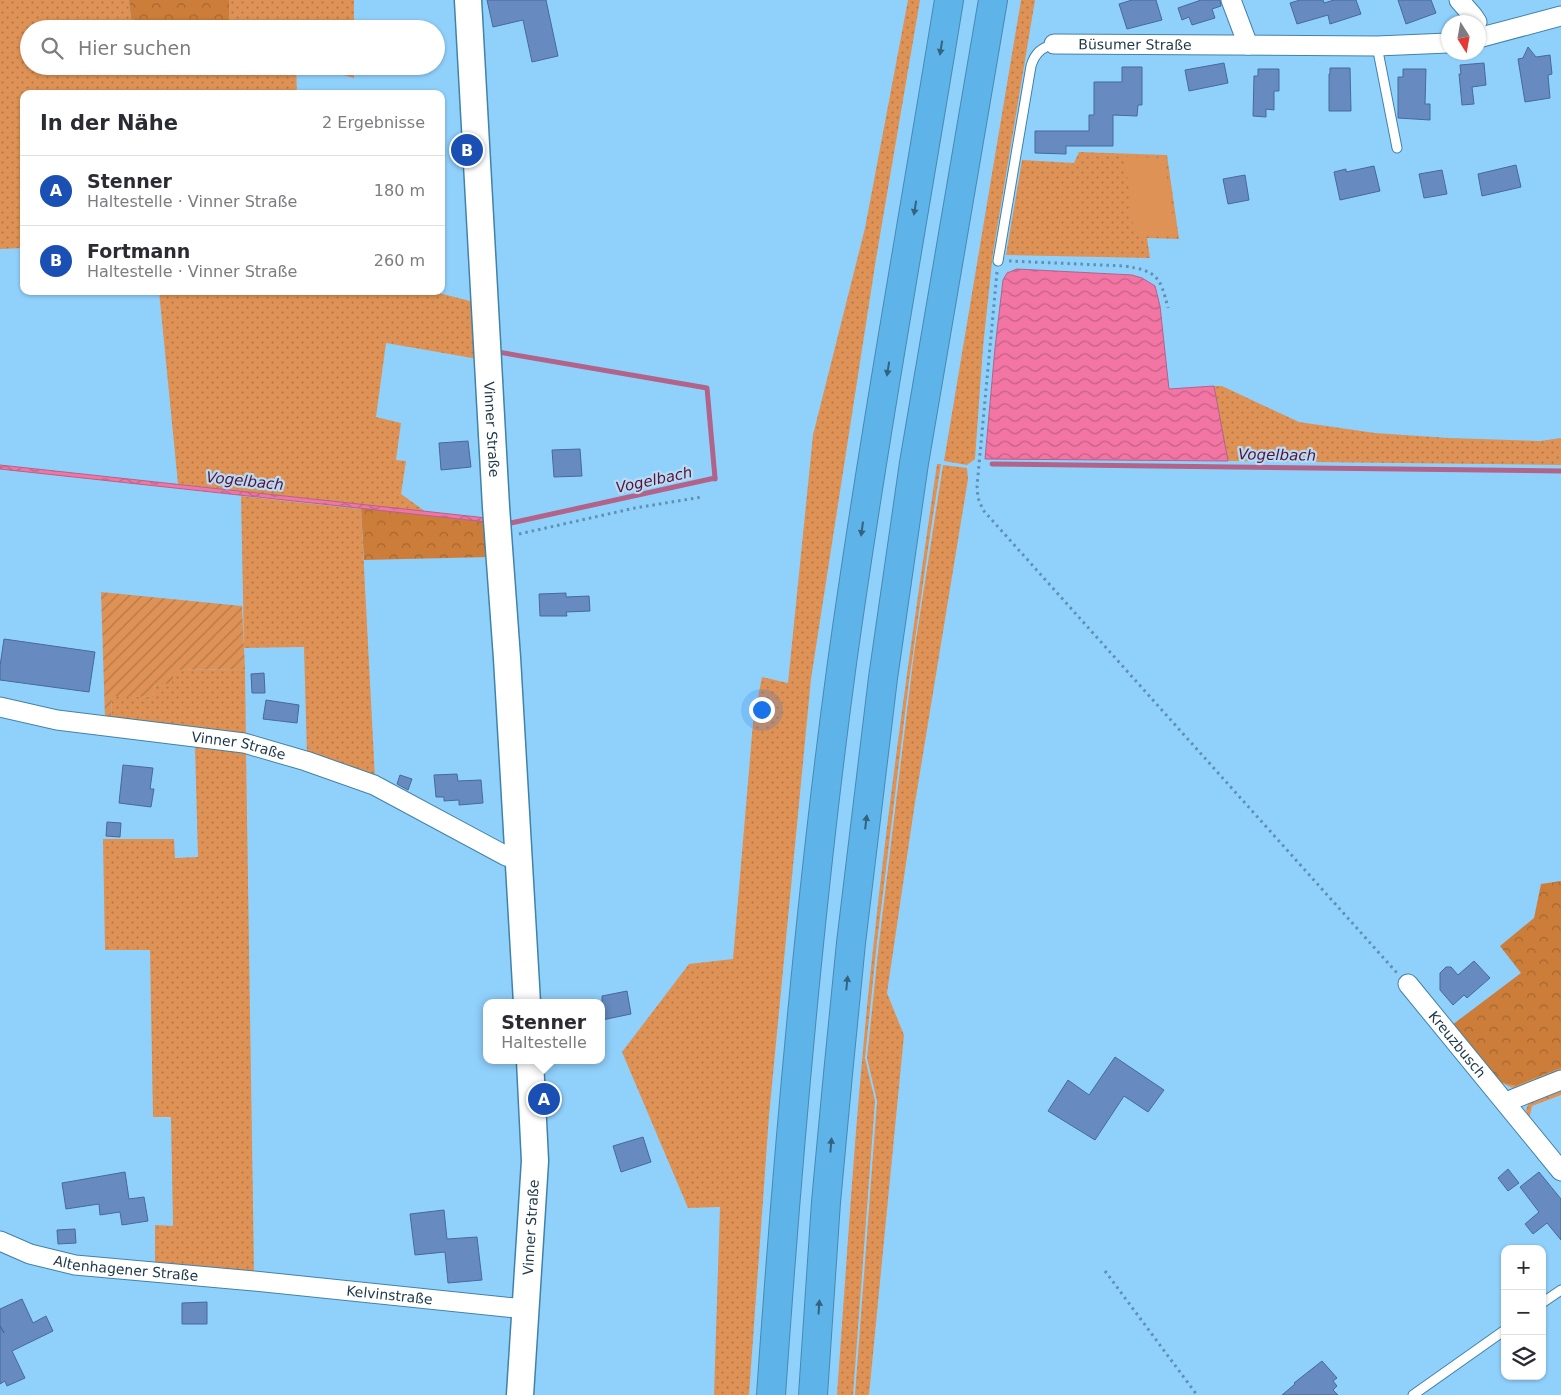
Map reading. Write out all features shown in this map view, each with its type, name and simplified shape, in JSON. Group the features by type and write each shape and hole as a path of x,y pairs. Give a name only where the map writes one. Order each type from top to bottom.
{"highway":[{"path":"771,1395 783,1227 806,968 842,664 867,492 949,0"},
{"path":"813,1395 826,1202 838,1074 851,943 887,648 914,463 993,0"}],"street":[{"name":"Vinner Straße","path":"468,0 527,999"},
{"path":"1231,0 1248,45"},
{"path":"1460,0 1472,15"},
{"path":"1486,31 1561,16"},
{"name":"Büsumer Straße","path":"1054,44 1378,46 1441,43"},
{"name":"Vinner Straße","path":"0,707 57,720 244,743 262,748 306,761 374,786 506,856 518,859"},
{"name":"Kreuzbusch","path":"1408,984 1561,1171"},
{"name":"Vinner Straße","path":"520,1395 535,1161 530,1064"},
{"path":"1506,1102 1561,1080"},
{"name":"Altenhagener Straße","path":"0,1242 30,1254 76,1265 254,1281"},
{"name":"Kelvinstraße","path":"254,1281 525,1309"}],"lane":[{"name":"Büsumer Straße","path":"998,261 1031,66 1038,52 1044,47 1054,44"},
{"path":"1378,46 1397,148"},
{"path":"1546,1300 1561,1290"},
{"path":"1413,1395 1501,1333"}],"path":[{"path":"1168,308 1162,286 1156,277 1150,272 1141,269 1124,266 998,261 977,486 978,498 983,510 1408,984"},
{"path":"499,538 635,508 702,497"},
{"path":"1105,1272 1197,1395"}],"shaded area":[{"path":"0,0 129,0 131,19 135,20 20,20 20,75 296,75 297,90 20,90 20,248 0,249"},
{"path":"229,0 354,0 354,20 229,20"},
{"path":"908,0 920,0 876,259 811,679 769,1116 749,1395 714,1395 720,1207 688,1208 622,1052 689,964 733,959 753,723 762,677 788,683 813,435 865,228"},
{"path":"1021,0 1035,0 993,253 983,347 975,459 967,465 944,461"},
{"path":"344,75 354,75 354,78"},
{"path":"1079,152 1167,155 1179,239 1147,238 1150,258 1006,255 1022,160 1074,163"},
{"path":"1125,157 1164,158 1176,236 1134,235"},
{"path":"159,295 445,295 474,302 478,359 386,343 376,417 401,423 396,460 406,461 401,494 426,512 178,484"},
{"path":"1214,386 1222,386 1299,422 1375,433 1449,438 1540,441 1561,438 1561,465 1228,461"},
{"path":"937,464 941,464 909,681 877,942 865,1058 875,1101 853,1395 837,1395 858,1110 874,940 895,761"},
{"path":"943,465 967,468 968,479 914,809 887,993 904,1035 869,1395 855,1395 877,1101 867,1058 914,653"},
{"path":"241,496 361,509 375,779 307,756 304,647 244,648"},
{"path":"101,592 242,606 245,669 174,670 172,684 155,683 153,697 112,696 111,720 105,719"},
{"path":"245,669 246,737 111,720 112,695 153,697 155,682 174,670"},
{"path":"195,745 246,751 254,1272 155,1262 155,1225 173,1226 171,1117 153,1117 150,950 105,950 103,839 174,839 175,858 198,857"},
{"path":"1561,1068 1561,1074 1515,1089 1498,1081 1516,1086"},
{"path":"1561,1085 1561,1095 1532,1106 1529,1120 1526,1110 1529,1102"}],"green space":[{"path":"129,0 229,0 229,20 131,19"},
{"path":"361,508 487,522 489,557 364,560"},
{"path":"1561,881 1561,1068 1516,1086 1497,1081 1452,1025 1521,973 1500,946 1534,918 1541,884"}],"water":[{"path":"1017,269 1132,275 1142,278 1155,286 1160,306 1169,389 1214,386 1228,461 985,459 1003,280 1007,273"},
{"path":"0,465 487,518 487,522 0,469"}],"building":[{"path":"487,0 546,0 558,56 532,62 523,20 493,27"},
{"path":"1132,0 1156,0 1162,20 1127,29 1119,4"},
{"path":"1201,0 1220,0 1221,6 1212,9 1215,18 1192,25 1189,17 1182,20 1178,8"},
{"path":"1300,0 1323,0 1324,3 1334,0 1356,0 1361,14 1330,24 1328,15 1297,24 1290,3"},
{"path":"1398,0 1431,0 1436,13 1406,24"},
{"path":"1528,47 1536,57 1550,55 1552,74 1548,75 1550,98 1525,102 1518,59 1523,58"},
{"path":"1224,63 1228,83 1189,91 1185,70"},
{"path":"1484,63 1486,85 1472,87 1474,104 1462,105 1460,65"},
{"path":"1122,67 1142,67 1142,105 1138,105 1137,116 1113,115 1113,146 1066,146 1066,154 1035,153 1035,131 1089,131 1089,115 1094,115 1094,82 1122,82"},
{"path":"1330,68 1350,68 1351,111 1329,111"},
{"path":"1258,69 1279,69 1279,91 1274,91 1274,110 1266,109 1266,117 1253,116 1254,76 1258,76"},
{"path":"1403,69 1426,69 1425,104 1430,104 1430,120 1398,118 1398,77 1403,77"},
{"path":"1516,165 1521,187 1482,196 1478,174"},
{"path":"1374,166 1380,191 1340,200 1334,172 1346,169 1346,172"},
{"path":"1442,170 1447,194 1424,198 1419,174"},
{"path":"1245,175 1249,200 1228,204 1223,179"},
{"path":"468,441 471,467 441,470 439,443"},
{"path":"580,449 582,476 554,477 552,450"},
{"path":"566,593 566,597 589,596 590,611 566,612 567,616 540,616 539,594"},
{"path":"4,639 95,652 89,692 0,680"},
{"path":"264,673 265,693 252,693 251,674"},
{"path":"266,700 299,705 297,723 263,719"},
{"path":"123,765 153,768 150,789 154,789 151,807 119,803"},
{"path":"457,774 458,781 481,780 483,803 459,805 459,800 444,801 444,797 436,797 434,775"},
{"path":"400,775 412,779 408,790 397,784"},
{"path":"107,822 121,823 120,837 106,836"},
{"path":"1474,961 1490,978 1467,998 1464,995 1453,1005 1440,990 1440,973 1446,967 1451,967 1458,975"},
{"path":"627,991 631,1014 605,1019 605,999 602,999 602,996"},
{"path":"1115,1057 1164,1090 1148,1112 1124,1096 1095,1140 1048,1111 1068,1080 1089,1095"},
{"path":"643,1137 651,1162 621,1172 613,1146"},
{"path":"1508,1169 1519,1183 1508,1191 1498,1178"},
{"path":"125,1172 129,1199 144,1197 148,1221 122,1225 120,1212 100,1215 99,1204 66,1209 62,1183"},
{"path":"1539,1172 1561,1199 1561,1240 1547,1223 1533,1234 1525,1224 1539,1212 1520,1187"},
{"path":"444,1210 447,1239 477,1237 482,1280 448,1283 445,1252 415,1255 410,1214"},
{"path":"75,1229 76,1243 58,1244 57,1230"},
{"path":"22,1299 33,1323 46,1316 53,1331 12,1351 25,1378 7,1386 5,1381 0,1384 0,1326 4,1333 0,1325 0,1309"},
{"path":"207,1302 207,1324 182,1324 182,1303"},
{"path":"1322,1361 1337,1378 1333,1381 1337,1386 1333,1390 1338,1395 1282,1395 1294,1383"}],"waterway":[{"path":"498,352 707,388 715,478"},
{"name":"Vogelbach","path":"992,464 1561,471"},
{"name":"Vogelbach","path":"511,523 715,479"}],"place":[{"name":"Fortmann","path":"467,150"},
{"name":"Stenner","path":"544,1099"}]}
